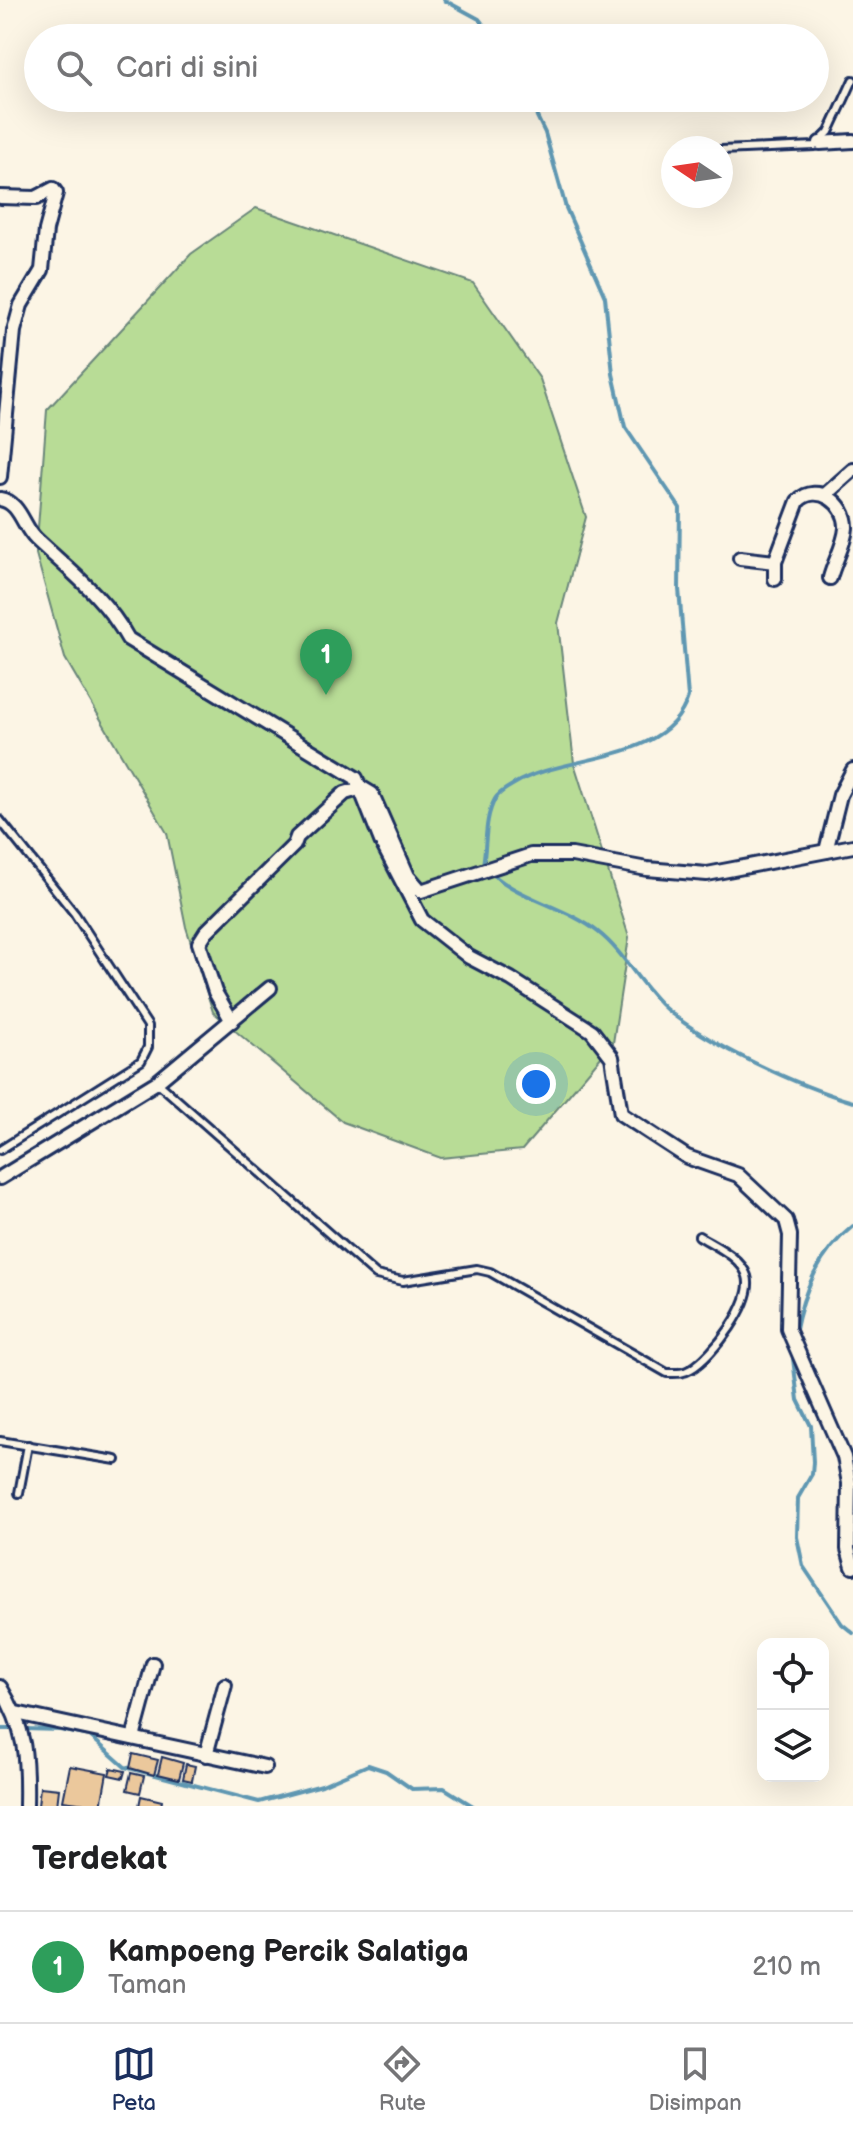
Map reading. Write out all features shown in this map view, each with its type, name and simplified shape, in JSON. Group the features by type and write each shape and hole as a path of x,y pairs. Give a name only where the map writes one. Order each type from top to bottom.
{"street":[{"path":"820,143 853,141"},
{"path":"0,197 36,198 53,189 56,193 46,230 42,270 21,305 14,331 0,477"},
{"path":"775,579 775,562 798,501 813,493 826,494 853,470"},
{"path":"826,494 844,518 846,528 830,578"},
{"path":"0,499 12,504 35,538 104,602 128,639 356,778 381,841 422,920 469,957 511,979 592,1031 612,1057 621,1114 687,1157 738,1175 779,1211 790,1235 790,1336 844,1457 849,1483 848,1549 853,1565"},
{"path":"740,558 775,562"},
{"path":"826,851 840,795 853,770"},
{"path":"232,1021 215,992 199,943 206,932 294,845 297,837 345,793 362,788 372,794 408,876 421,891 531,855 572,855 647,869 707,874 853,846"},
{"path":"0,1178 157,1082 270,988"},
{"path":"133,1738 153,1664"},
{"path":"206,1755 225,1685"},
{"path":"0,1687 18,1717 22,1735 27,1763 26,1806"},
{"path":"18,1717 265,1767"}],"lane":[{"path":"733,150 810,147 820,143 853,80"},
{"path":"0,820 75,914 148,1026 148,1047 141,1061 1,1148"},
{"path":"157,1082 376,1275 403,1281 477,1269 490,1272 667,1373 691,1369 705,1357 732,1326 748,1292 748,1278 742,1264 699,1236"},
{"path":"0,1441 116,1460"},
{"path":"19,1493 28,1445"}],"green space":[{"path":"256,208 473,283 540,379 586,517 558,623 574,763 629,937 613,1043 522,1150 441,1158 343,1122 213,1012 186,927 167,833 65,658 36,554 47,410 191,254"}],"building":[{"path":"133,1754 158,1760 154,1775 130,1768"},
{"path":"162,1757 183,1763 179,1779 158,1774"},
{"path":"186,1764 195,1766 192,1781 183,1779"},
{"path":"70,1766 107,1773 101,1806 63,1801"},
{"path":"111,1768 125,1771 123,1778 109,1775"},
{"path":"131,1773 144,1776 140,1793 127,1790"},
{"path":"40,1787 59,1789 57,1806 38,1806"},
{"path":"141,1796 162,1801 161,1806 139,1806"}],"waterway":[{"path":"444,0 483,24"},
{"path":"535,112 545,133 566,208 605,297 613,374 625,427 680,508 679,589 688,697 677,719 659,735 612,754 534,774 501,792 489,815 483,865 508,886 598,932 617,950 658,1001 685,1024 756,1064 853,1102"},
{"path":"795,1334 814,1274 831,1248 853,1226"},
{"path":"792,1350 798,1400 811,1426 813,1462 812,1474 798,1498 797,1537 803,1566 842,1624 853,1633"},
{"path":"0,1729 15,1729"},
{"path":"24,1729 60,1730 90,1736 125,1767 259,1802 322,1785 368,1765 386,1771 412,1789 444,1788 473,1806"}],"place":[{"name":"Kampoeng Percik Salatiga","path":"326,695"}]}
